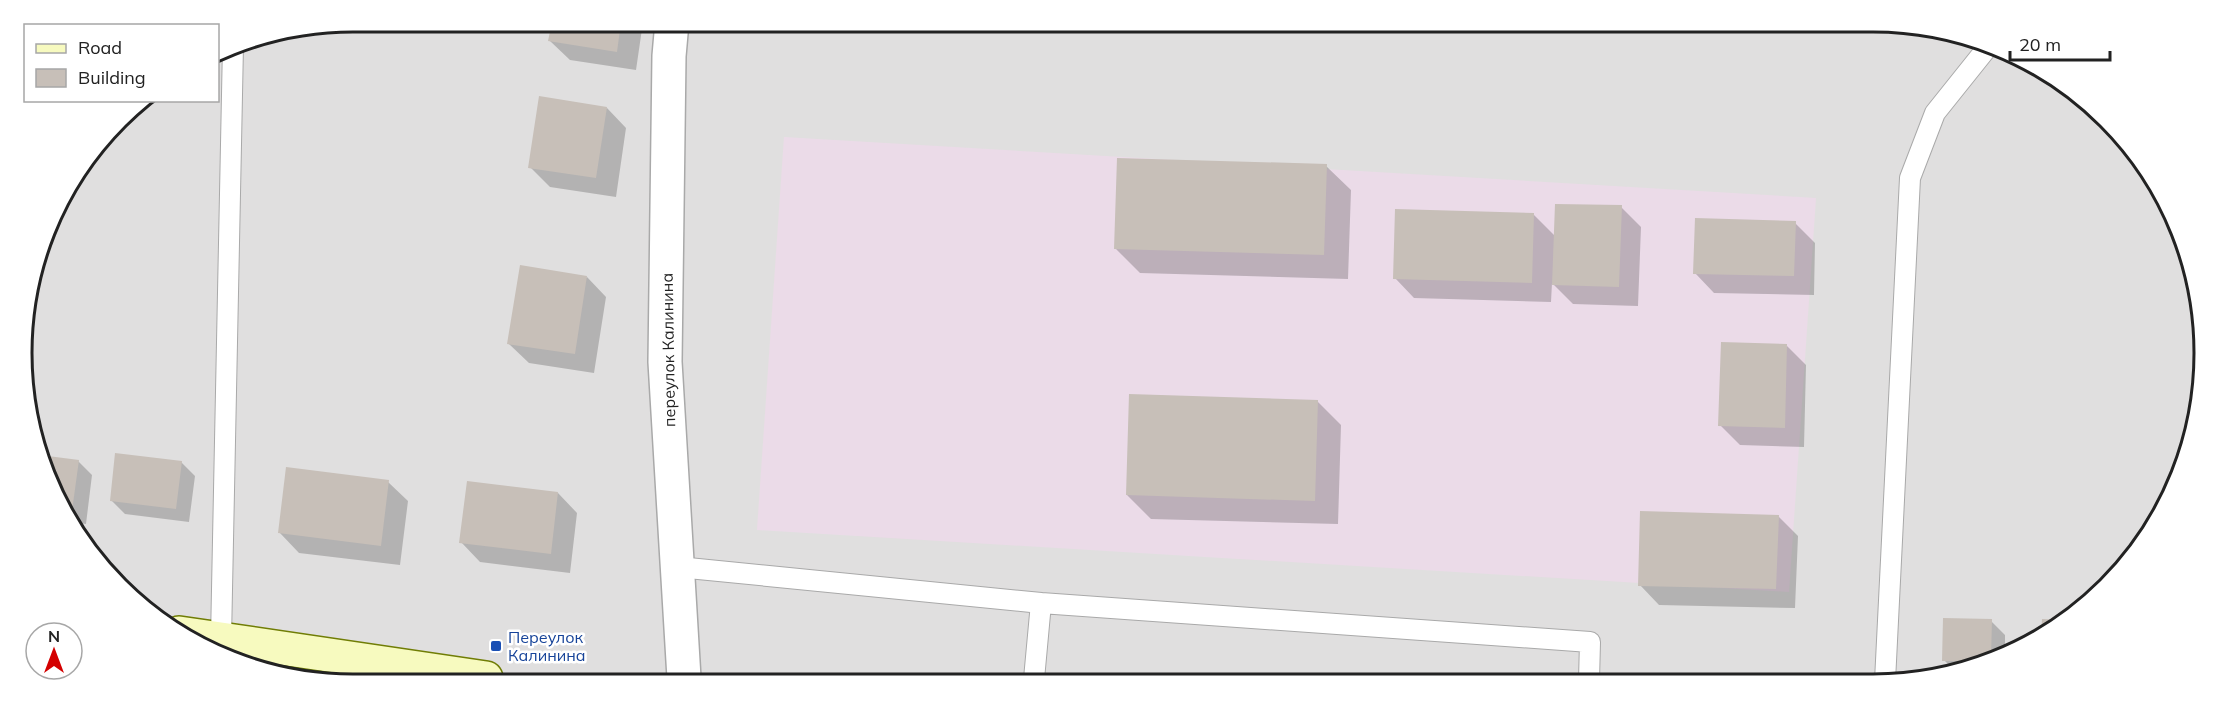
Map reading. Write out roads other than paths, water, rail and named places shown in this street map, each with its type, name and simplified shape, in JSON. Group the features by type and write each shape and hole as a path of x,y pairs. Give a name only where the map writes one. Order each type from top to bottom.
{"street":[{"name":"переулок Калинина","path":"671,32 665,362 684,674"},
{"path":"205,637 459,674"}],"lane":[{"path":"1885,673 1910,178 1935,113 1984,52"},
{"path":"221,639 233,55"},
{"path":"678,567 1041,603 1590,642 1589,674"},
{"path":"1034,674 1041,603"}],"place":[{"name":"Переулок Калинина","path":"496,646"}]}
